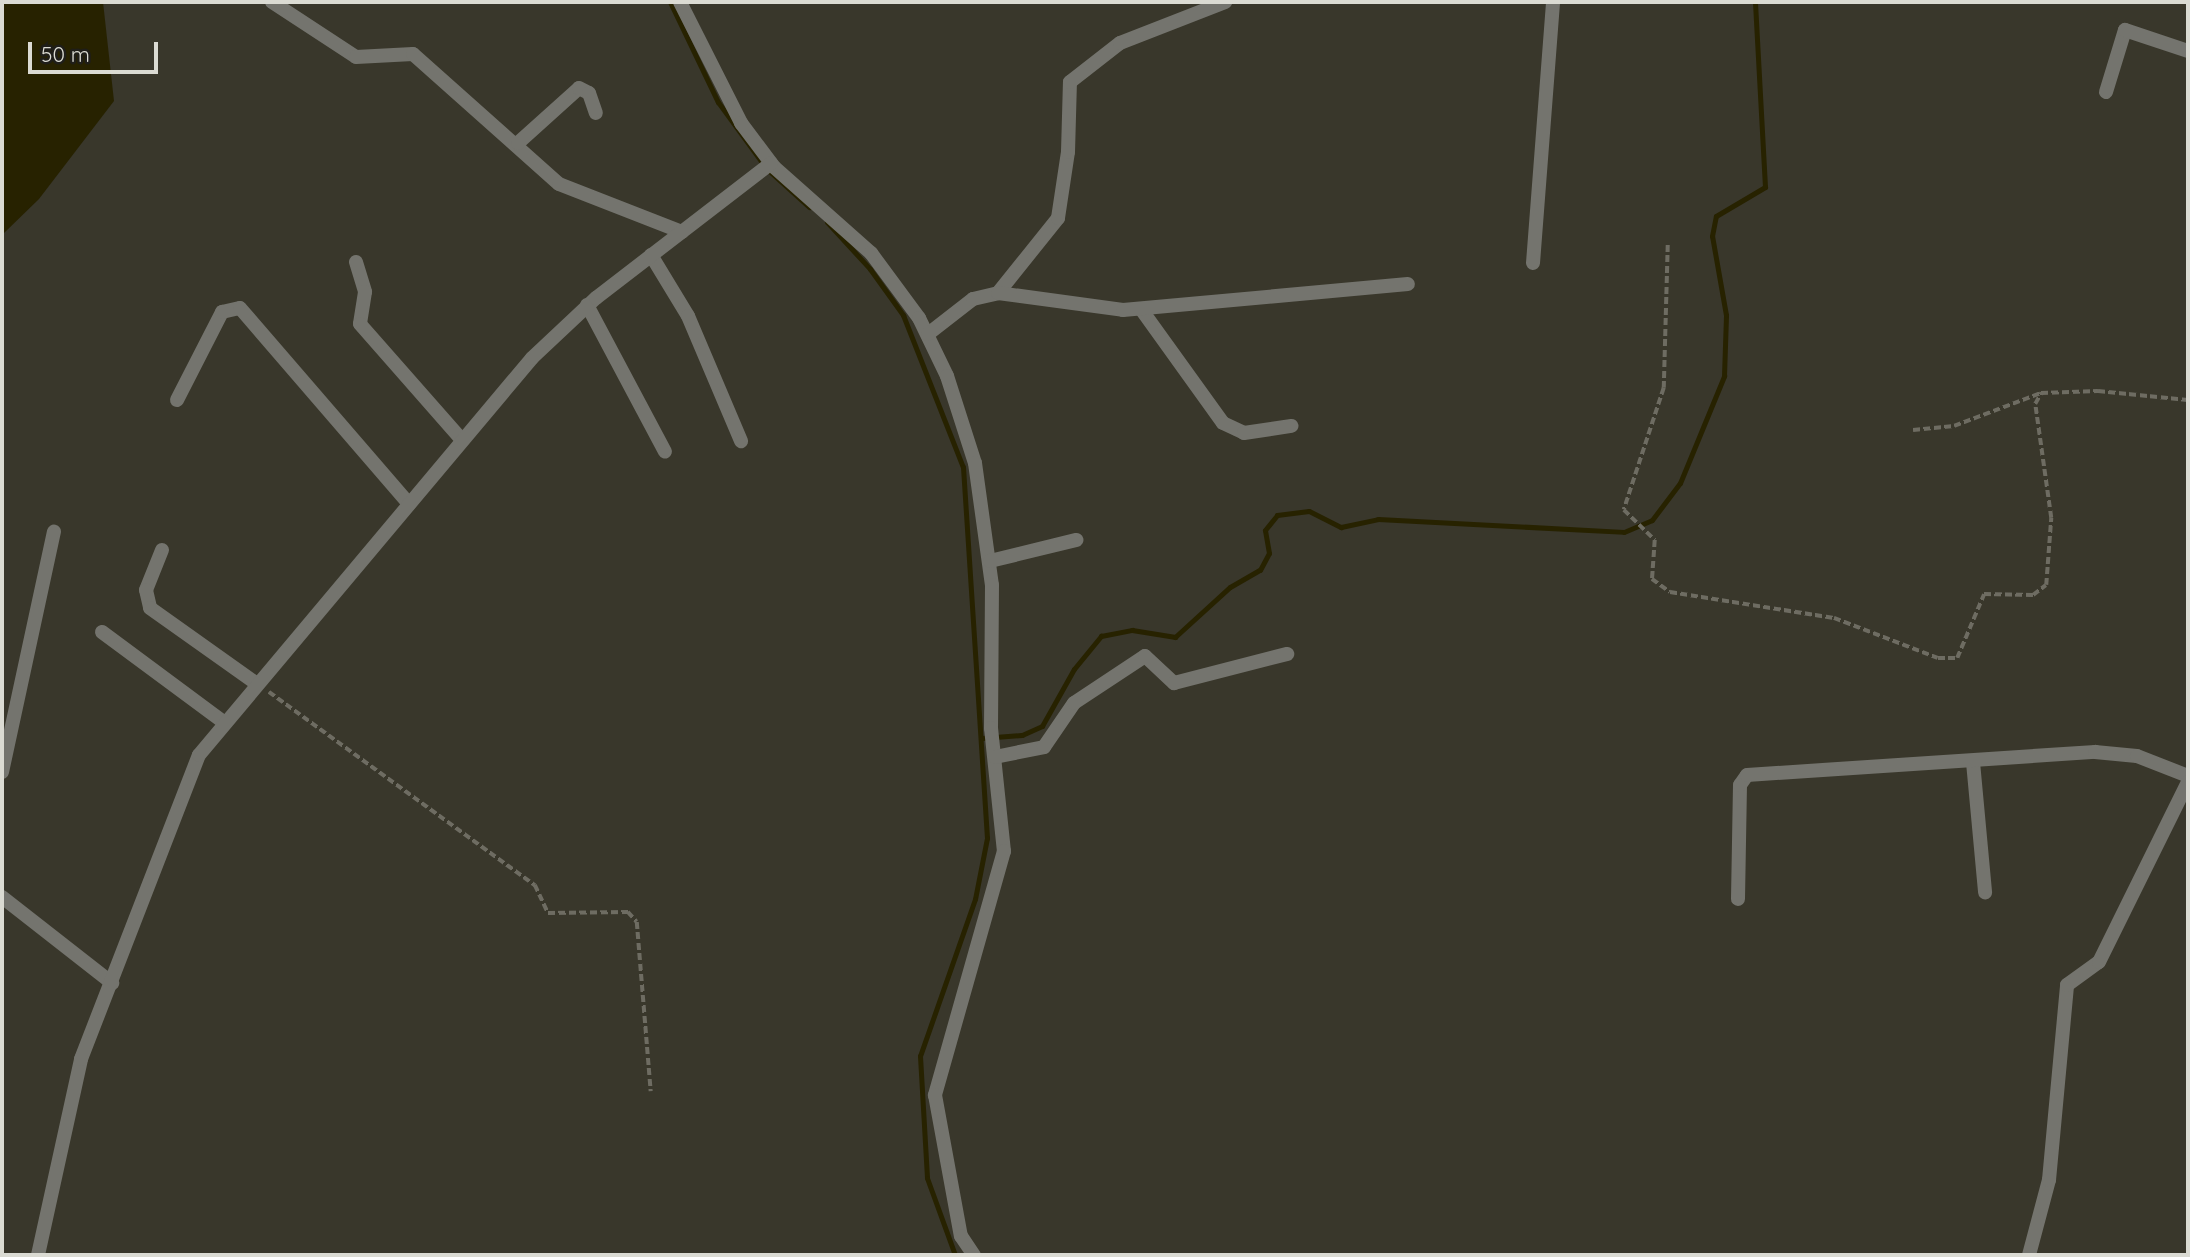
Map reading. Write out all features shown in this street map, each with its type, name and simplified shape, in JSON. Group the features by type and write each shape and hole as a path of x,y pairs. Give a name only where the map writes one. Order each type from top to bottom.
{"street":[{"path":"272,2 356,57 413,54 518,143 566,188 682,232"},
{"path":"680,2 730,104 767,166 878,261 928,334 975,463 990,561 995,757 1003,861 971,954 935,1096 961,1236 974,1255"},
{"path":"998,293 1058,218 1069,143 1070,82 1120,43 1224,2"},
{"path":"1534,263 1553,2"},
{"path":"2106,92 2125,30 2188,51"},
{"path":"518,143 579,88 589,93 597,113"},
{"path":"38,1255 81,1059 112,983 187,775 257,684 515,376 587,305 753,180 767,166"},
{"path":"651,256 688,316 741,441"},
{"path":"356,262 365,292 360,324 462,440"},
{"path":"928,334 973,299 998,293 1141,309 1408,284"},
{"path":"587,305 665,452"},
{"path":"177,400 222,312 240,308 409,504"},
{"path":"1141,309 1223,423 1244,433 1291,426"},
{"path":"2,772 54,532"},
{"path":"990,561 1076,540"},
{"path":"162,550 146,590 150,608 257,684"},
{"path":"102,632 225,723"},
{"path":"995,757 1045,747 1074,703 1145,656 1174,683 1287,654"},
{"path":"1738,898 1740,785 1747,775 2121,753 2188,776"},
{"path":"1973,762 1985,892"},
{"path":"2029,1255 2049,1180 2067,985 2099,962 2188,782"},
{"path":"2,897 112,983"}],"path":[{"path":"1668,245 1664,388 1624,510 1655,540 1652,579 1670,593 1834,618 1938,658 1957,658 1984,594 2033,595 2049,575 2051,519 2035,404 2041,393"},
{"path":"1913,430 1954,426 2041,393 2098,391 2188,400"},
{"path":"257,684 535,885 548,913 628,912 637,922 651,1091"}],"shaded area":[{"path":"2,2 103,2 114,101 39,199 2,235"}],"waterway":[{"path":"670,2 718,102 761,161"},
{"path":"982,738 1022,735 1042,726 1074,669 1101,636 1132,630 1175,637 1230,587 1260,570 1269,553 1265,530 1277,515 1309,511 1341,527 1378,519 1624,532 1652,520 1680,483 1724,376 1726,315 1712,236 1716,216 1765,187 1755,2"},
{"path":"767,169 809,207"},
{"path":"827,222 870,269 903,315 963,467 987,838 975,899 920,1056 927,1178 955,1255"}]}
